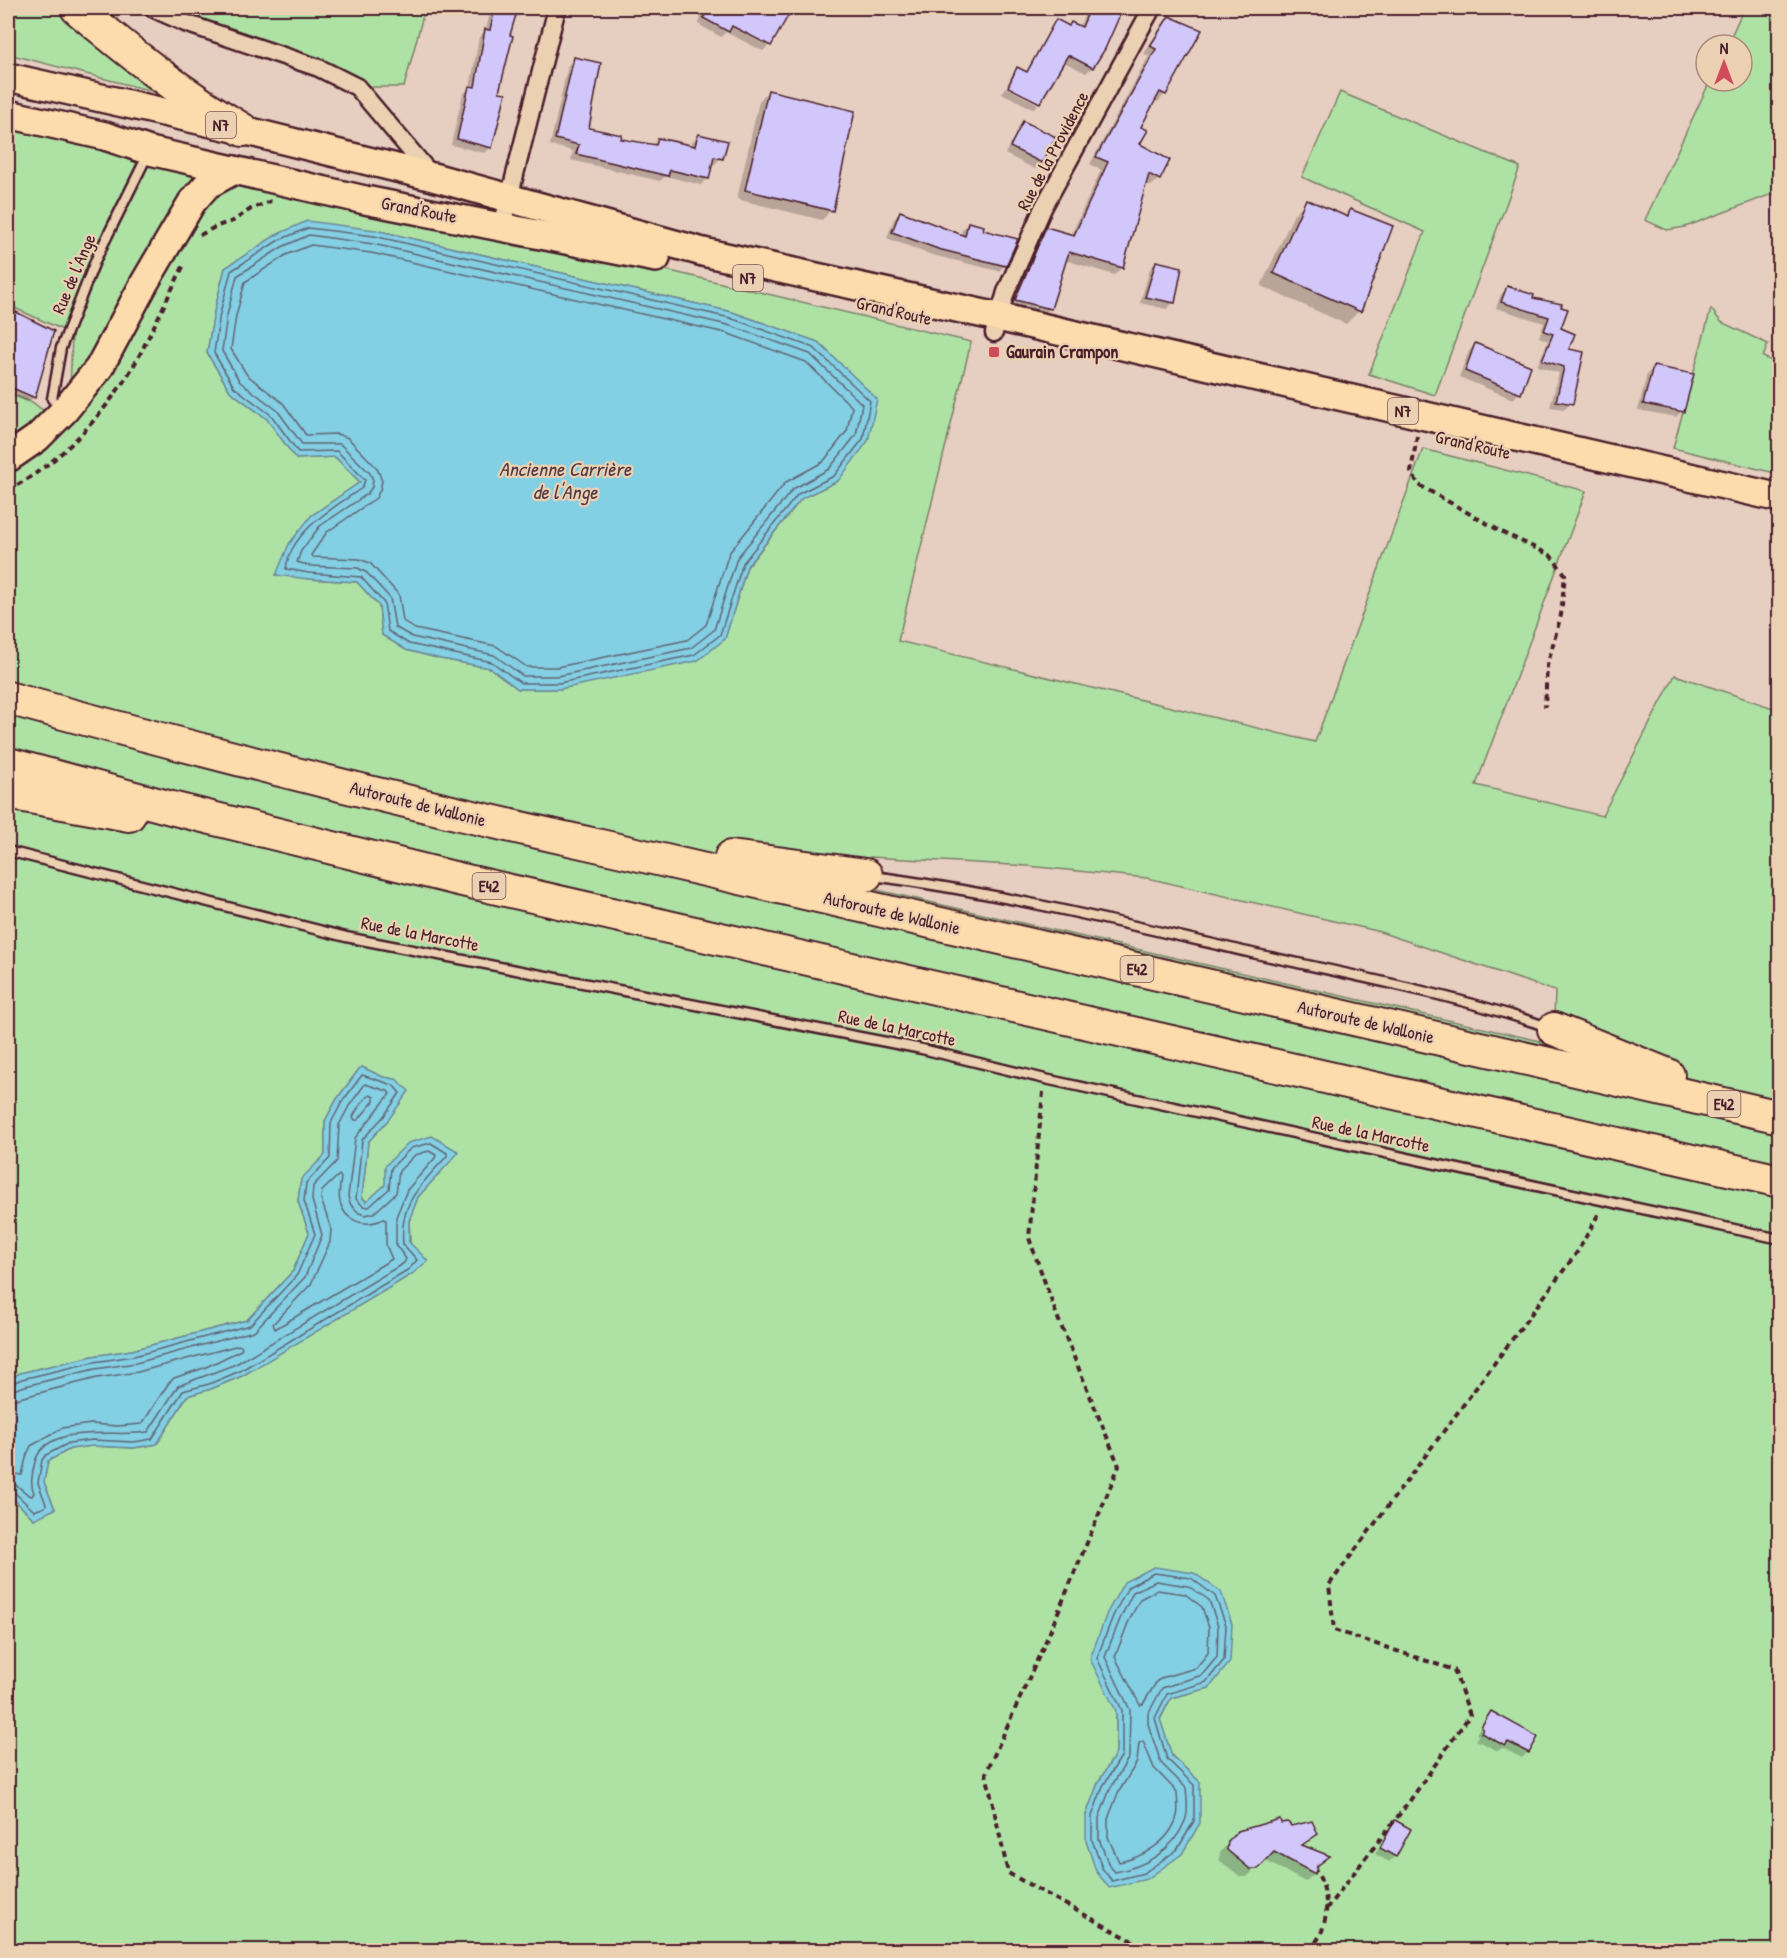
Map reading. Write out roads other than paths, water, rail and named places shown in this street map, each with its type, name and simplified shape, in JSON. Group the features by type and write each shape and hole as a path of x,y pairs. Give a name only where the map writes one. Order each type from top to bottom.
{"highway":[{"path":"77,8 168,82 201,106 243,130"},
{"name":"Autoroute de Wallonie","path":"8,698 186,747 473,818 1779,1115"},
{"name":"E42","path":"8,764 175,809 469,881 1779,1181"},
{"path":"8,793 126,815 175,809"},
{"path":"604,847 701,853 866,875"},
{"path":"1554,1029 1658,1071 1779,1115"}],"main road":[{"name":"Grand'Route","path":"8,77 243,130 433,177 704,252 1418,432 1779,516"},
{"path":"155,110 177,129 192,161 199,213"},
{"name":"Grand'Route","path":"8,114 105,136 150,151 365,200 996,325 1779,498"},
{"path":"8,458 37,438 64,411 99,368 145,282 199,213 207,185 234,170"}],"street":[{"path":"152,8 185,23 319,68 357,87 433,177"},
{"path":"502,226 557,8"},
{"name":"Rue de la Providence","path":"996,325 1006,292 1043,208 1152,8"}],"lane":[{"name":"Rue de l'Ange","path":"64,411 52,399 61,348 96,259 150,151"},
{"name":"Rue de la Marcotte","path":"8,851 346,937 922,1049 1045,1079 1779,1239"},
{"path":"866,875 1006,897 1409,988 1509,1014 1554,1029"}],"water":[{"name":"Ancienne Carrière de l'Ange","path":"307,221 375,230 732,312 818,342 877,399 868,441 838,481 802,498 747,566 725,639 697,661 560,689 518,689 490,668 406,650 382,635 379,606 357,582 276,575 289,544 311,516 360,482 335,457 296,459 267,419 230,391 207,353 225,268 276,235"},
{"path":"362,1067 383,1077 396,1079 409,1091 389,1119 368,1142 362,1197 366,1202 385,1185 385,1166 408,1143 432,1136 459,1152 418,1197 409,1221 409,1242 428,1261 412,1274 242,1376 187,1396 157,1444 134,1448 92,1446 70,1449 48,1461 44,1482 55,1509 34,1519 8,1494 8,1380 20,1373 93,1356 132,1350 247,1320 293,1271 309,1233 298,1201 301,1179 325,1155 325,1121 337,1099"},
{"path":"1154,1567 1194,1573 1221,1592 1232,1624 1230,1662 1209,1688 1171,1698 1160,1719 1172,1756 1200,1782 1200,1823 1182,1854 1147,1879 1109,1888 1096,1871 1086,1841 1086,1815 1098,1783 1116,1753 1116,1711 1090,1659 1107,1613 1124,1582"}],"place":[{"name":"Gaurain Crampon","path":"994,352"}]}
